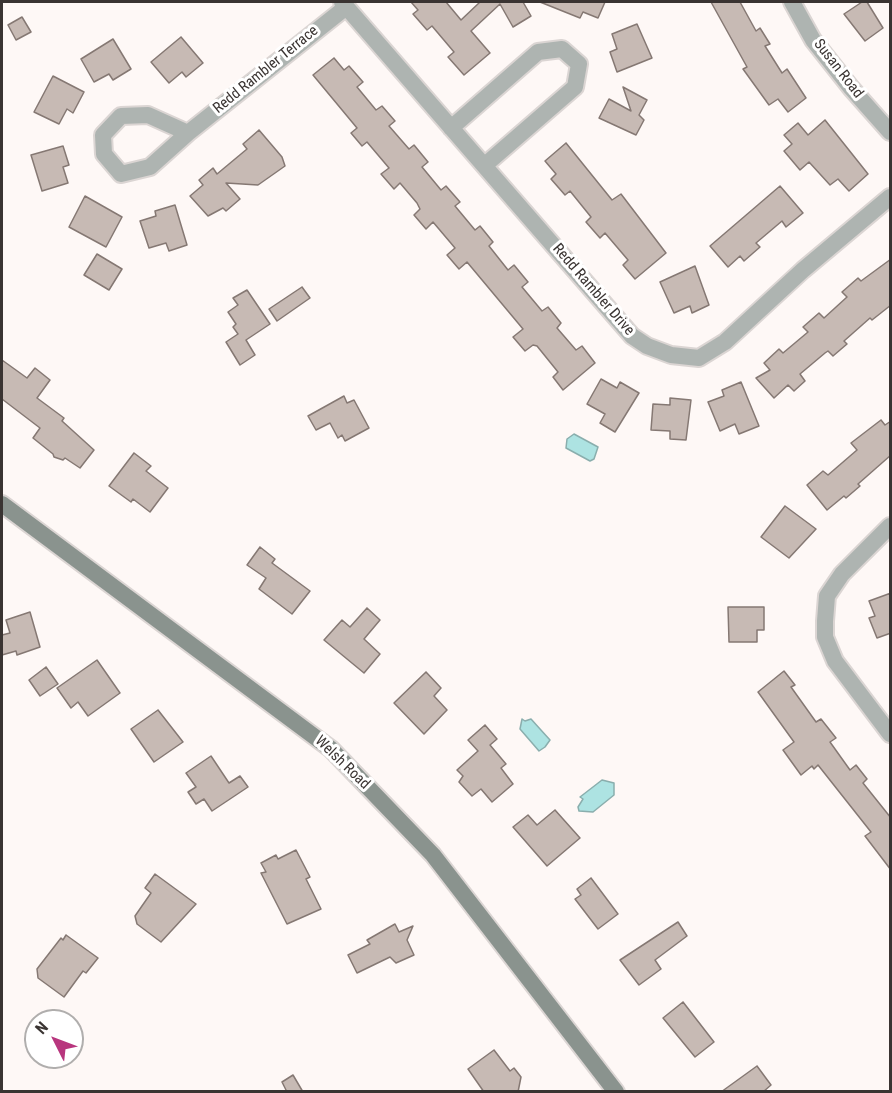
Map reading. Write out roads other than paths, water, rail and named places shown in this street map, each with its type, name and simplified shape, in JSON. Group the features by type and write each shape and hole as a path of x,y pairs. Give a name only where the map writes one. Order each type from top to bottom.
{"main road":[{"name":"Welsh Road","path":"2,504 331,749 432,855 616,1092"}],"street":[{"name":"Susan Road","path":"792,2 813,40 851,88 891,132"},
{"name":"Redd Rambler Drive","path":"344,4 632,336 647,346 671,355 699,358 725,342 803,270 891,197"},
{"name":"Redd Rambler Terrace","path":"188,133 148,115 122,116 103,135 104,154 121,174 150,167 344,4"},
{"path":"452,128 538,52 562,49 579,64 575,87 485,165"},
{"path":"891,526 842,574 827,596 825,637 835,660 891,734"}],"water":[{"path":"574,434 598,447 594,459 590,461 566,448 567,439"},
{"path":"522,719 525,721 531,719 550,740 539,751 520,729"},
{"path":"602,780 614,783 614,795 593,812 579,811 578,807 583,799 580,797"}]}
